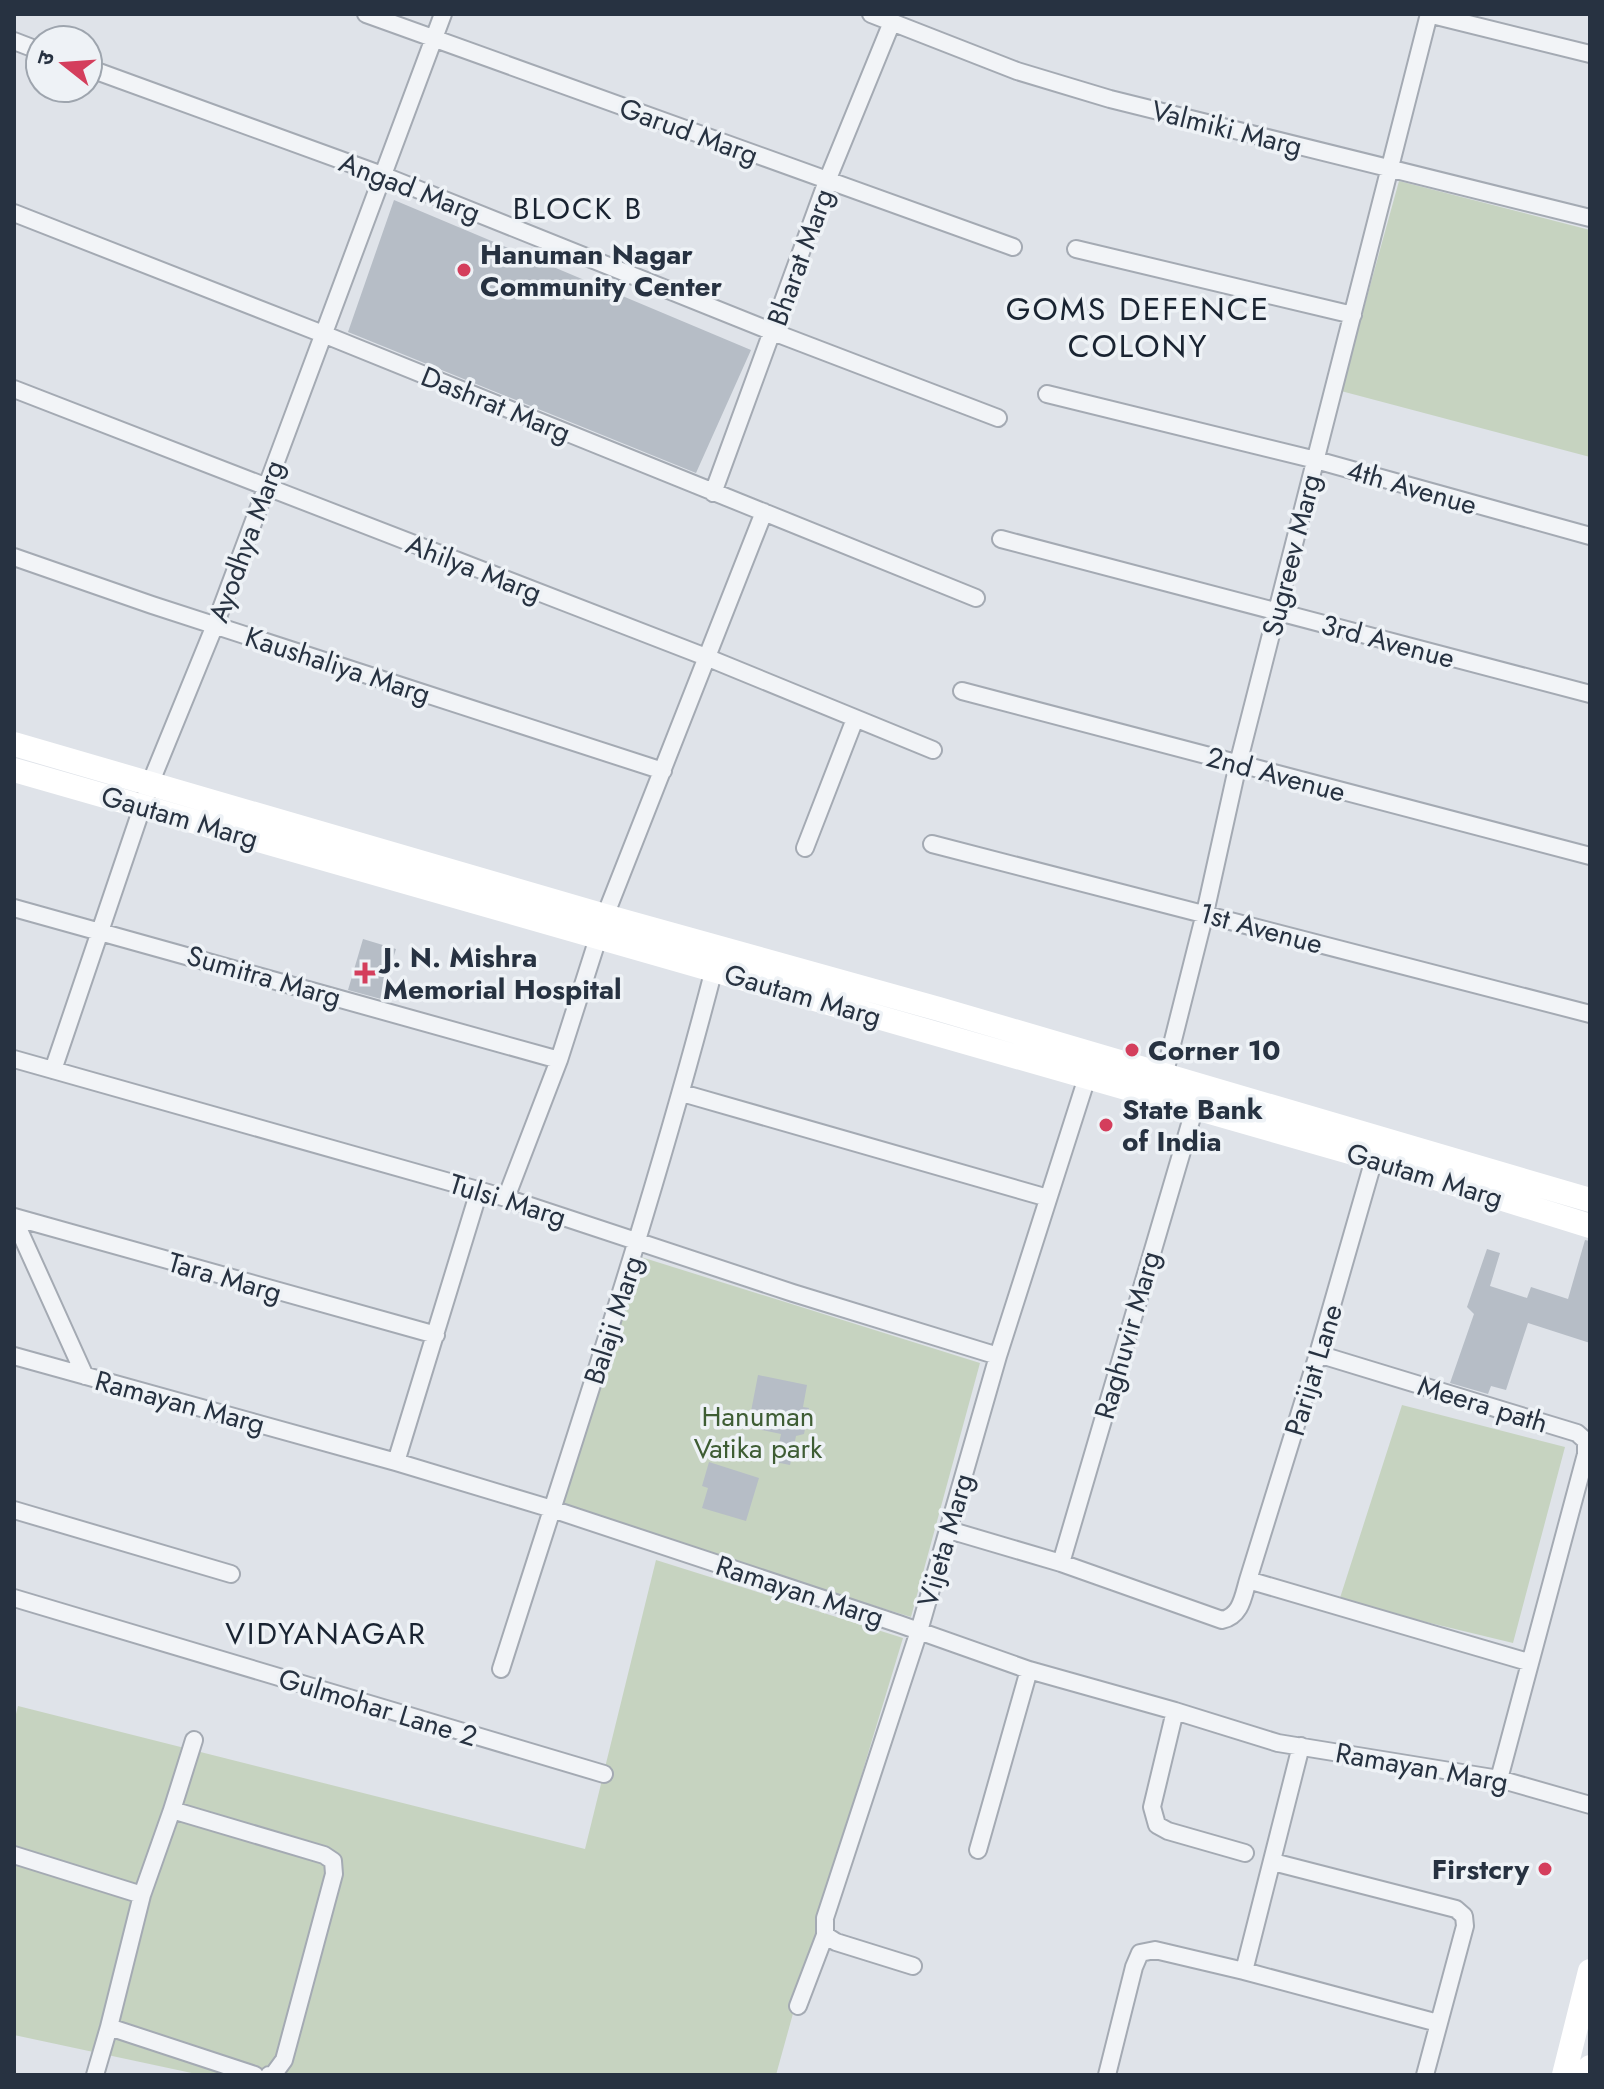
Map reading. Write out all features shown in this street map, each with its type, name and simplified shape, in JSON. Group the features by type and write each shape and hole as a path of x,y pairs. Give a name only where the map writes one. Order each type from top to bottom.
{"street":[{"name":"Garud Marg","path":"366,14 1013,247"},
{"name":"Ayodhya Marg","path":"53,1070 146,795 215,625 443,14"},
{"name":"Valmiki Marg","path":"871,14 1017,71 1110,99 1590,218"},
{"path":"1429,14 1590,54"},
{"name":"Sugreev Marg","path":"1162,1086 1276,611 1429,14"},
{"name":"Bharat Marg","path":"713,493 827,181 892,22"},
{"name":"Angad Marg","path":"104,74 382,175 773,332 998,418"},
{"name":"Dashrat Marg","path":"14,213 323,334 976,598"},
{"path":"1076,249 1353,315"},
{"name":"Ahilya Marg","path":"14,389 706,657 933,750"},
{"name":"4th Avenue","path":"1047,394 1316,460 1590,536"},
{"path":"506,1198 559,1060 602,926 764,512"},
{"name":"3rd Avenue","path":"1001,539 1590,694"},
{"name":"Kaushaliya Marg","path":"14,557 663,771"},
{"name":"2nd Avenue","path":"962,691 1590,856"},
{"path":"805,848 855,719"},
{"name":"Gautam Marg","path":"14,744 146,795 1090,1066 1590,1200"},
{"name":"Gautam Marg","path":"14,770 146,795"},
{"name":"1st Avenue","path":"932,844 1590,1014"},
{"name":"Sumitra Marg","path":"14,908 559,1060"},
{"name":"Gautam Marg","path":"602,926 714,969 1090,1066"},
{"name":"Balaji Marg","path":"501,1669 639,1240 714,969"},
{"name":"Tulsi Marg","path":"14,1059 506,1198 793,1293 998,1356"},
{"name":"Vijeta Marg","path":"798,2006 825,1935 825,1918 919,1631 998,1356 1090,1066"},
{"name":"Gautam Marg","path":"1162,1086 1195,1107 1590,1226"},
{"path":"682,1093 1048,1198"},
{"name":"Raghuvir Marg","path":"1061,1563 1195,1107"},
{"name":"Parijat Lane","path":"1061,1563 1222,1620 1231,1618 1238,1609 1318,1354 1374,1159"},
{"path":"396,1462 479,1191"},
{"path":"14,1218 85,1376"},
{"name":"Tara Marg","path":"14,1218 436,1335"},
{"name":"Meera path","path":"1318,1354 1577,1433 1586,1441 1586,1454 1499,1779"},
{"name":"Ramayan Marg","path":"14,1356 396,1462 552,1509 1029,1670 1278,1743 1499,1779 1590,1805"},
{"path":"14,1510 231,1574"},
{"path":"949,1530 1061,1563"},
{"path":"1248,1580 1528,1662"},
{"name":"Gulmohar Lane 2","path":"14,1598 604,1774"},
{"path":"978,1850 1029,1670"},
{"path":"1175,1711 1152,1807 1157,1825 1245,1853"},
{"path":"95,2075 142,1895 194,1740"},
{"path":"1244,1971 1301,1746"},
{"path":"172,1810 324,1855 333,1861 334,1874 284,2060 273,2075 269,2075"},
{"path":"14,1855 142,1895"},
{"path":"1273,1862 1456,1909 1464,1916 1465,1926 1425,2075"},
{"path":"825,1935 836,1942 913,1966"},
{"path":"1107,2075 1134,1967 1140,1953 1155,1950 1438,2023"},
{"path":"1564,2075 1590,1971"},
{"path":"109,2027 255,2075"},
{"path":"1588,2075 1590,2067"}],"green space":[{"path":"1399,181 1590,230 1590,457 1341,391"},
{"name":"Hanuman Vatika park","path":"641,1257 980,1363 911,1617 560,1510"},
{"path":"1402,1405 1565,1447 1513,1643 1339,1601"},
{"path":"656,1560 903,1638 833,1869 776,2075 201,2075 14,2035 14,1722 18,1706 585,1849"}],"building":[{"name":"Hanuman Nagar Community Center","path":"394,200 751,350 696,473 348,332"},
{"path":"363,939 396,949 381,999 348,990"},
{"path":"1585,1240 1590,1241 1590,1343 1528,1323 1506,1390 1491,1386 1488,1394 1450,1383 1474,1314 1467,1307 1487,1249 1500,1253 1490,1286 1527,1298 1531,1287 1568,1299"},
{"path":"758,1375 807,1385 803,1407 809,1408 804,1434 796,1436 790,1465 775,1462 781,1434 748,1427"},
{"path":"709,1462 759,1478 746,1521 702,1508 708,1488 702,1486"}],"place":[{"name":"Hanuman Nagar Community Center","path":"464,270"},
{"name":"J. N. Mishra Memorial Hospital","path":"365,973"},
{"name":"Corner 10","path":"1132,1050"},
{"name":"State Bank of India","path":"1106,1125"},
{"name":"Firstcry","path":"1545,1869"}],"district":[{"name":"BLOCK B","path":"578,209"},
{"name":"GOMS DEFENCE COLONY","path":"1138,328"},
{"name":"VIDYANAGAR","path":"326,1634"}]}
